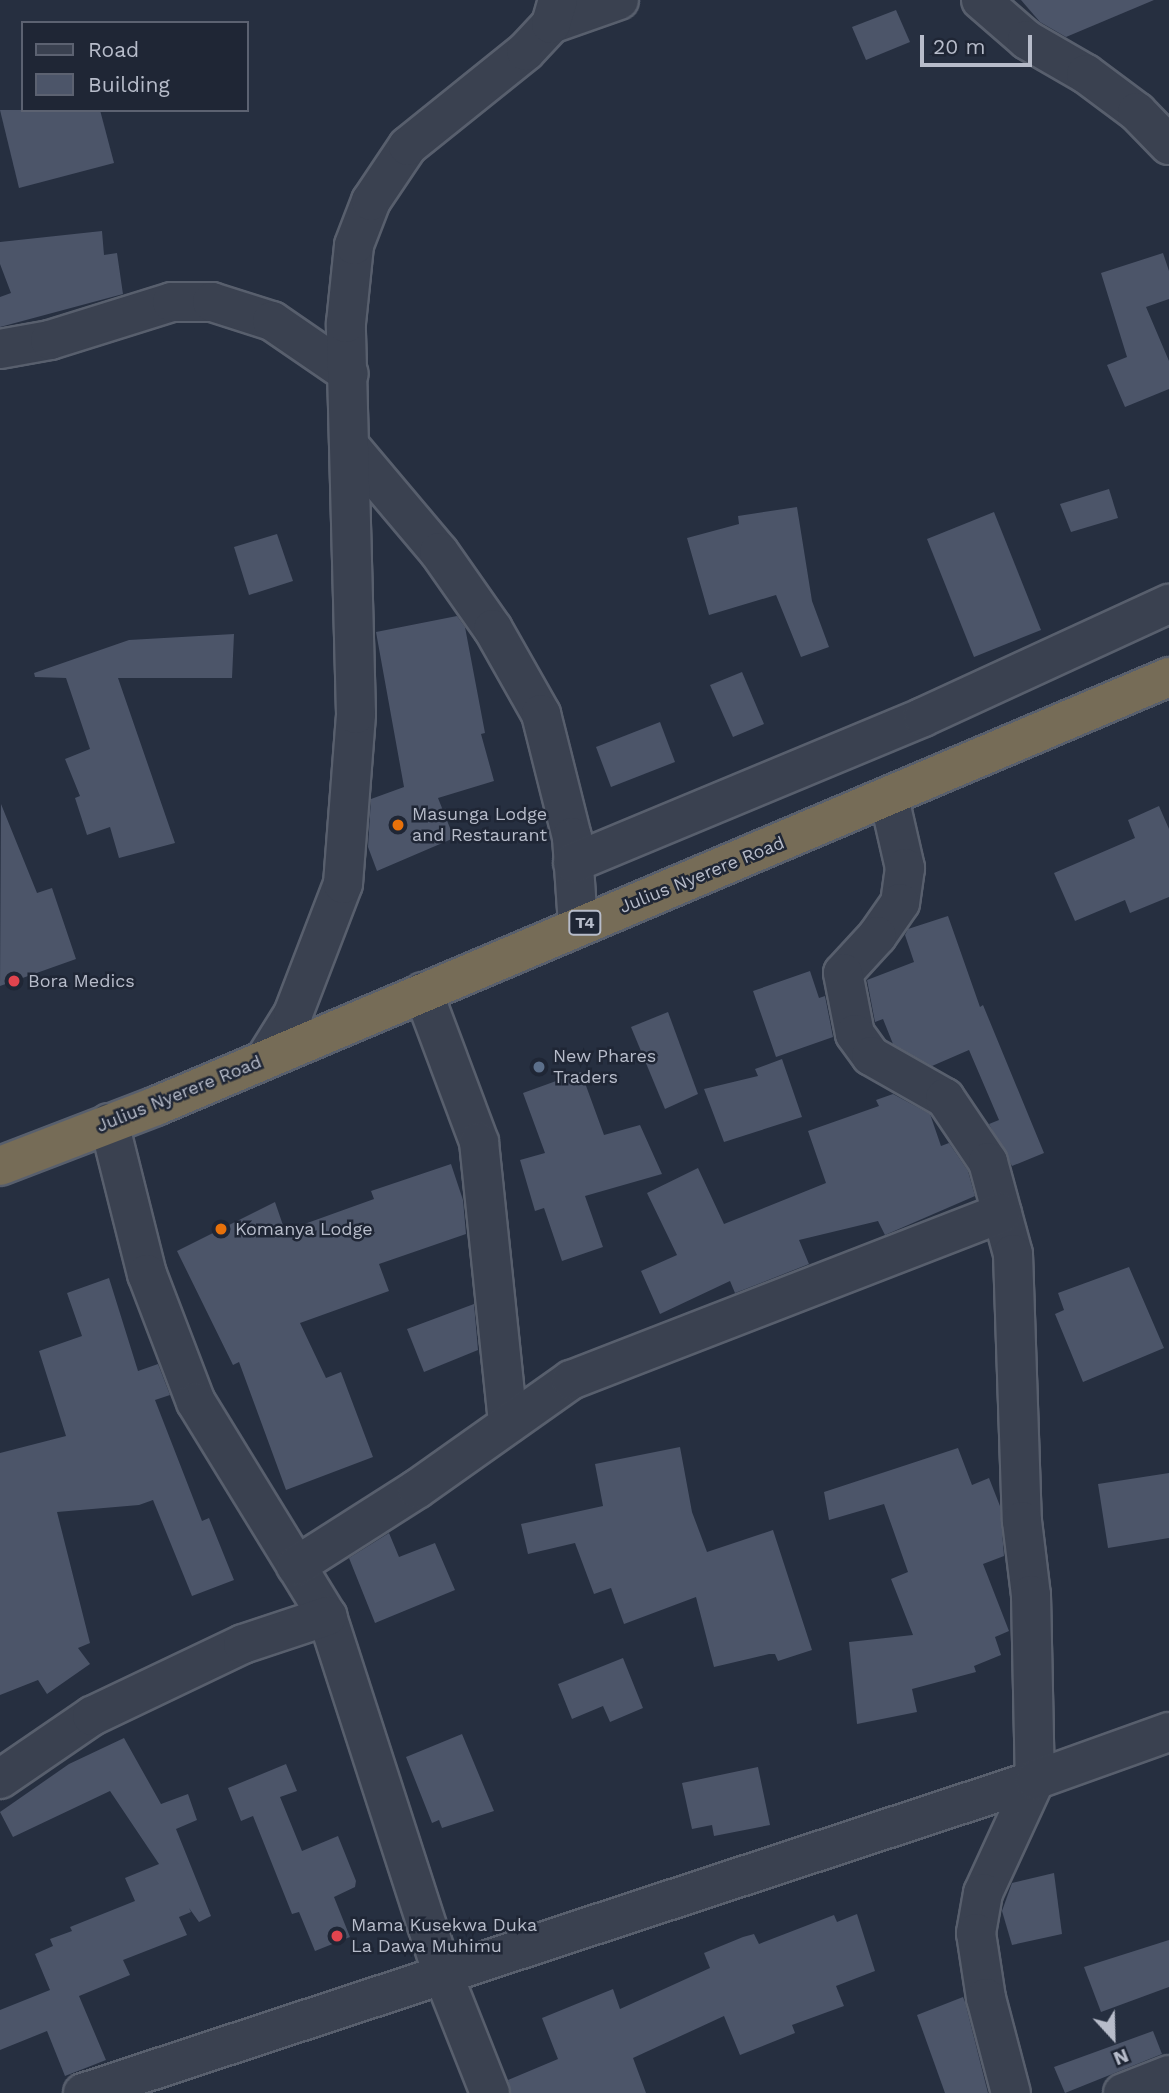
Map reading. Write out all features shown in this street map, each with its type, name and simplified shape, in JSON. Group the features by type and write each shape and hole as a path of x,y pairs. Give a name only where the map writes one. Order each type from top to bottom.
{"highway":[{"name":"Julius Nyerere Road","path":"0,1166 265,1059 1169,677"}],"street":[{"path":"265,1059 299,1001 343,884 356,714 353,450 346,323 354,245 371,201 408,146 526,51 554,12 619,0"},
{"path":"981,0 1027,40 1086,74 1126,105 1169,145"},
{"path":"0,349 50,341 172,302 212,302 272,321 349,374"},
{"path":"353,450 462,585 493,629 541,714 572,837 578,926"},
{"path":"573,863 923,717 1169,604"},
{"path":"889,797 905,868 900,903 877,936 843,972 855,1034 872,1056 945,1098 988,1162 1013,1254 1023,1521 1031,1595 1035,1780 983,1893 976,1933 986,1998 1011,2093"},
{"path":"423,992 479,1142 508,1424"},
{"path":"109,1123 147,1274 196,1402 327,1616 442,1972 491,2093"},
{"path":"296,1566 571,1380 1002,1213"},
{"path":"0,1779 92,1716 243,1644 327,1616"},
{"path":"83,2093 442,1972 1035,1780 1169,1732"},
{"path":"1124,2093 1169,2075"}],"building":[{"path":"1021,0 1154,0 1066,37 1040,22"},
{"path":"896,10 910,42 866,60 852,27"},
{"path":"0,110 101,112 114,163 19,188"},
{"path":"102,231 104,255 117,253 123,294 0,327 0,297 11,293 0,264 0,242"},
{"path":"1163,253 1169,271 1169,299 1146,307 1169,361 1169,389 1125,407 1107,365 1127,357 1101,273"},
{"path":"1109,489 1118,518 1071,532 1060,504"},
{"path":"797,507 812,601 829,647 801,657 776,595 709,615 687,538 739,524 738,516"},
{"path":"994,512 1041,630 974,657 927,539"},
{"path":"277,534 293,581 249,595 234,547"},
{"path":"457,616 465,627 485,733 481,734 494,781 438,798 454,838 377,871 368,847 371,799 404,787 376,632"},
{"path":"234,634 232,678 118,678 175,843 119,858 110,827 87,835 75,798 80,796 65,759 90,749 66,678 35,677 34,673 129,640"},
{"path":"742,672 764,724 733,737 710,685"},
{"path":"660,722 675,762 611,787 596,747"},
{"path":"1,804 37,893 52,888 76,959 0,986"},
{"path":"1159,806 1169,829 1169,897 1130,913 1125,900 1075,921 1054,873 1135,838 1128,820"},
{"path":"948,916 980,1007 983,1005 1044,1153 1012,1166 989,1124 999,1120 969,1050 932,1066 893,1044 883,1019 875,1022 867,980 914,962 905,935 908,929"},
{"path":"810,971 819,998 825,996 833,1037 776,1057 753,991"},
{"path":"668,1012 698,1094 665,1109 631,1027"},
{"path":"782,1059 802,1117 724,1142 704,1089 758,1076 755,1069"},
{"path":"581,1072 604,1135 640,1125 662,1174 585,1196 603,1247 562,1261 544,1208 535,1211 520,1160 545,1153 523,1093"},
{"path":"893,1094 930,1114 941,1146 949,1143 968,1171 975,1196 885,1235 878,1221 799,1240 809,1264 735,1293 730,1281 660,1314 641,1271 677,1255 647,1193 698,1168 724,1224 826,1183 808,1131 879,1106 876,1100"},
{"path":"451,1164 463,1200 466,1234 379,1264 389,1291 300,1323 326,1378 341,1372 373,1457 286,1490 239,1362 233,1365 177,1251 275,1202 285,1231 374,1199 371,1191"},
{"path":"1129,1267 1164,1348 1083,1382 1055,1314 1064,1310 1058,1293"},
{"path":"109,1278 138,1371 158,1364 170,1395 155,1400 202,1521 209,1518 234,1580 192,1596 153,1500 139,1505 57,1512 90,1643 78,1648 90,1664 47,1694 38,1680 0,1695 0,1453 66,1436 39,1351 82,1336 67,1293"},
{"path":"474,1304 478,1350 424,1372 407,1329"},
{"path":"680,1447 692,1512 707,1552 773,1530 812,1650 778,1661 775,1654 769,1654 714,1667 696,1597 624,1624 611,1588 594,1594 575,1543 528,1554 521,1524 603,1506 595,1464"},
{"path":"958,1448 972,1485 989,1478 1000,1506 1004,1556 983,1564 1009,1631 995,1637 1001,1655 974,1666 976,1672 912,1689 917,1712 857,1724 849,1642 913,1635 891,1579 908,1572 884,1504 829,1520 824,1492"},
{"path":"1169,1473 1169,1538 1108,1548 1098,1484"},
{"path":"389,1533 399,1557 435,1543 455,1590 375,1623 349,1558"},
{"path":"623,1658 643,1708 610,1722 603,1706 572,1719 558,1684"},
{"path":"462,1734 494,1811 442,1828 439,1820 432,1823 406,1757"},
{"path":"124,1738 161,1804 188,1794 197,1820 176,1829 211,1916 199,1922 189,1908 191,1912 179,1917 187,1935 123,1960 130,1975 79,1996 106,2060 65,2076 47,2031 0,2050 0,2010 50,1990 35,1954 53,1946 50,1939 72,1931 70,1927 135,1901 125,1878 159,1864 110,1791 13,1837 0,1812 69,1764"},
{"path":"286,1764 297,1791 280,1797 302,1851 338,1836 356,1881 355,1887 334,1897 350,1937 315,1951 299,1912 292,1914 253,1816 241,1821 228,1788"},
{"path":"758,1767 770,1825 714,1836 712,1825 692,1829 682,1783"},
{"path":"1054,1873 1062,1934 1012,1945 1002,1911 1012,1883"},
{"path":"857,1914 875,1971 836,1986 844,2006 792,2025 795,2033 740,2055 724,2016 633,2058 646,2093 511,2093 508,2080 558,2059 542,2018 613,1989 620,2009 710,1968 704,1953 743,1937 754,1934 759,1944 834,1915 837,1922"},
{"path":"1169,1940 1169,1987 1101,2012 1084,1967"},
{"path":"963,1997 988,2093 945,2093 917,2015"},
{"path":"1153,2031 1162,2054 1065,2093 1054,2067"}],"place":[{"name":"Masunga Lodge and Restaurant","path":"398,825"},
{"name":"Bora Medics","path":"14,981"},
{"name":"New Phares Traders","path":"539,1067"},
{"name":"Komanya Lodge","path":"221,1229"},
{"name":"Mama Kusekwa Duka La Dawa Muhimu","path":"337,1936"}]}
